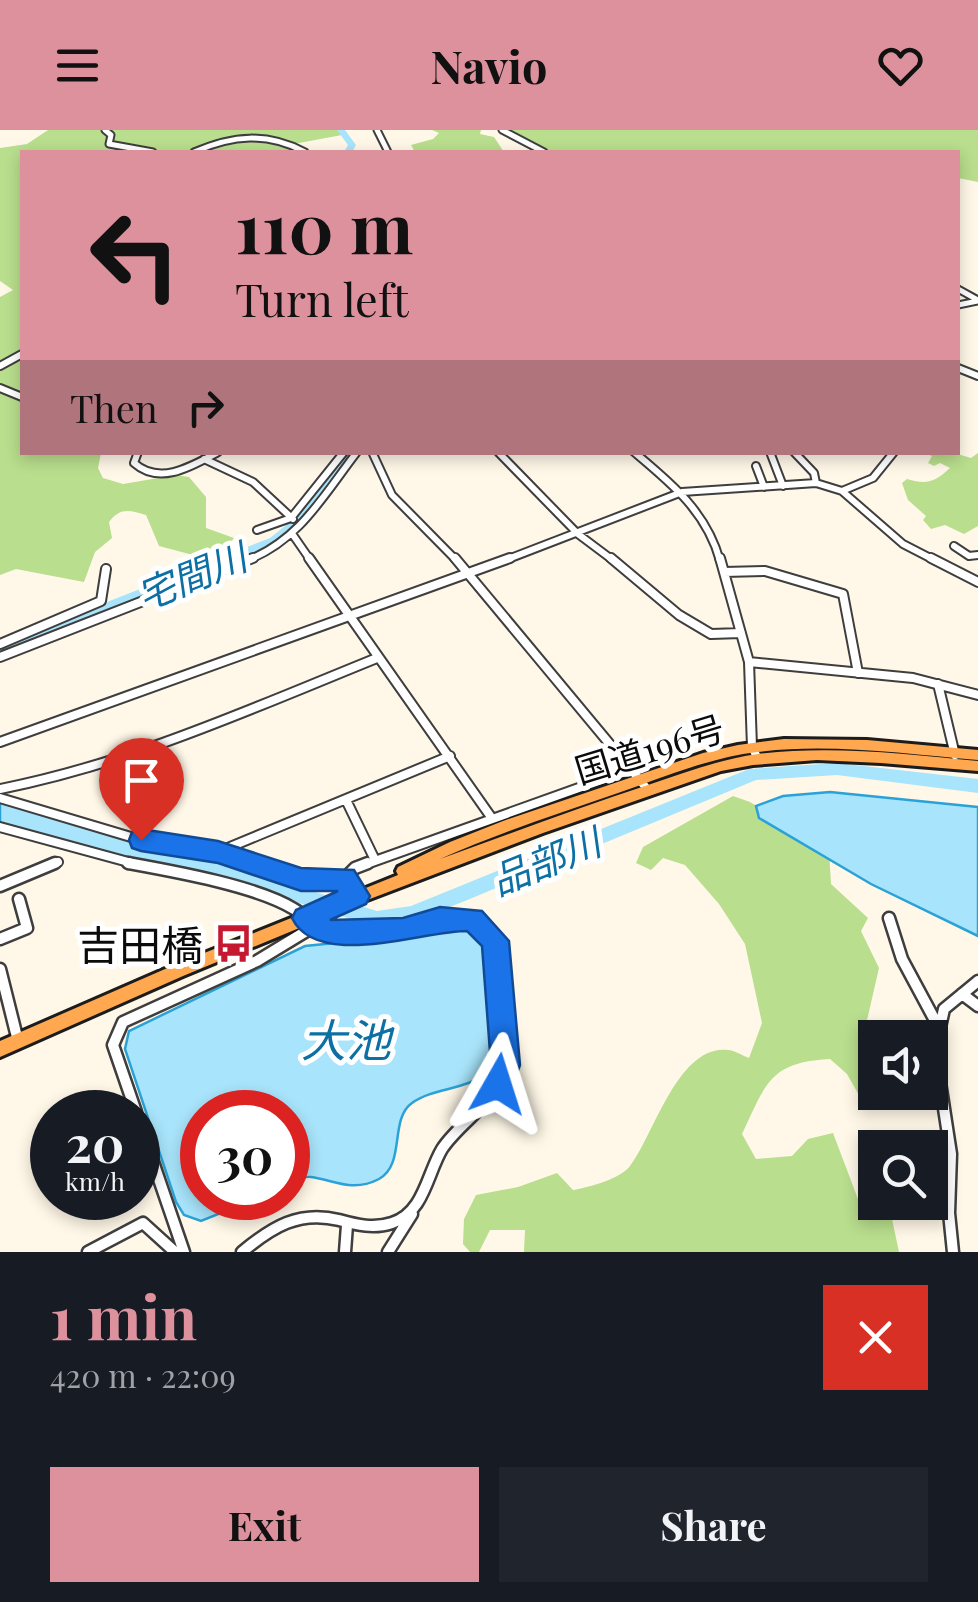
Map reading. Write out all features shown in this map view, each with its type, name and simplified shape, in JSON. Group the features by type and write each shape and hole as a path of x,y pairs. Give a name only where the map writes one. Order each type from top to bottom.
{"highway":[{"name":"国道196号","path":"0,1049 309,922 324,910 353,897 644,785 755,752 956,759 978,755"},
{"name":"国道196号","path":"956,759 978,766"}],"street":[{"path":"105,130 111,136 110,144 148,150"},
{"path":"377,130 387,150"},
{"path":"502,130 540,150"},
{"path":"199,150 220,142 267,134 301,150"},
{"path":"381,140 396,138"},
{"path":"137,455 134,462 139,469 158,475 211,455"},
{"path":"0,657 274,550 292,535 297,520 342,455"},
{"path":"257,530 297,520 354,455"},
{"path":"377,455 392,495 470,574 644,785"},
{"path":"501,455 578,534 695,626 711,634 741,633"},
{"path":"638,455 682,492 714,538 749,662 755,752"},
{"path":"771,455 783,486"},
{"path":"797,455 814,473 816,483"},
{"path":"0,742 470,574 682,492 816,483 842,491 853,489 888,468 893,455"},
{"path":"204,459 219,462 257,484 275,496 297,520"},
{"path":"756,466 764,488"},
{"path":"842,491 903,544 978,582"},
{"path":"292,535 491,817"},
{"path":"954,546 970,556 978,555"},
{"path":"106,569 101,601 109,612"},
{"path":"724,572 765,571 842,594 858,672"},
{"path":"0,644 101,601"},
{"path":"0,789 67,776 148,751 378,658"},
{"path":"749,662 858,672 938,684 978,695"},
{"path":"938,684 956,759"},
{"path":"218,852 450,756"},
{"path":"0,798 141,840 218,852 301,879 329,882 375,860 604,779 625,764"},
{"path":"346,802 375,860"},
{"path":"0,827 114,861 241,890 294,909 325,932 403,930 440,919 472,919 496,941 506,1065 498,1084 442,1150 413,1211 396,1223 347,1226 327,1217 305,1216 275,1224 242,1252"},
{"path":"0,886 58,862"},
{"path":"344,878 353,897"},
{"path":"0,939 27,928 18,899"},
{"path":"889,918 902,960 935,1020"},
{"path":"128,1090 113,1045 123,1022 257,961 309,922"},
{"path":"0,969 18,1041"},
{"path":"940,1020 944,1010 978,981"},
{"path":"962,994 978,1006"},
{"path":"944,1110 951,1154 948,1212 953,1252"},
{"path":"160,1182 184,1252"},
{"path":"388,1252 406,1228 418,1200"},
{"path":"88,1252 143,1223 175,1252"},
{"path":"345,1252 347,1226"}],"green space":[{"path":"48,130 338,130 342,135 288,145 295,150 20,150 20,455 101,455 98,468 103,478 123,484 176,475 189,477 206,497 206,528 234,538 225,549 193,555 159,546 146,515 126,511 109,522 112,538 95,552 84,582 16,569 0,575 0,297 13,290 0,281 0,148 27,144"},
{"path":"432,130 481,130 480,134 494,137 503,150 414,150 411,145 433,139 439,133"},
{"path":"510,130 978,130 978,182 960,178 960,150 546,150"},
{"path":"978,453 978,526 964,534 945,525 931,529 923,520 926,516 908,500 902,483 907,479 930,481 950,468 928,463 932,456 971,458"},
{"path":"733,796 750,802 829,850 831,884 868,918 861,931 879,968 867,1020 858,1020 858,1093 847,1074 830,1059 794,1065 764,1089 742,1134 756,1159 792,1156 808,1139 833,1133 858,1199 858,1220 892,1220 899,1252 524,1252 525,1230 490,1230 479,1252 470,1252 463,1244 464,1219 476,1195 518,1187 557,1173 573,1190 612,1179 630,1166 669,1094 695,1061 710,1052 728,1050 749,1058 762,1023 745,944 719,904 685,865 663,858 651,870 636,863 643,847"}],"water":[{"path":"830,792 978,807 978,936 871,884 759,818 756,806 783,796"},
{"path":"0,801 232,862 305,886 284,900 0,825"},
{"name":"大池","path":"457,925 485,943 490,954 498,1048 486,1073 412,1103 401,1120 387,1172 360,1185 310,1177 310,1090 180,1090 180,1208 160,1154 160,1090 139,1090 125,1049 129,1031 305,946 415,935"}],"waterway":[{"name":"宅間川","path":"341,130 352,145 349,150"},
{"name":"宅間川","path":"0,650 275,541 290,529 347,455"},
{"name":"品部川","path":"276,888 377,919 411,914 459,896 755,774 837,769 978,786"}],"place":[{"name":"吉田橋","path":"233,944"}],"route":[{"path":"141,840 218,852 301,879 329,882 344,878 356,896 306,918 312,927 325,932 403,930 440,919 472,919 496,941 506,1065 498,1084"}]}
